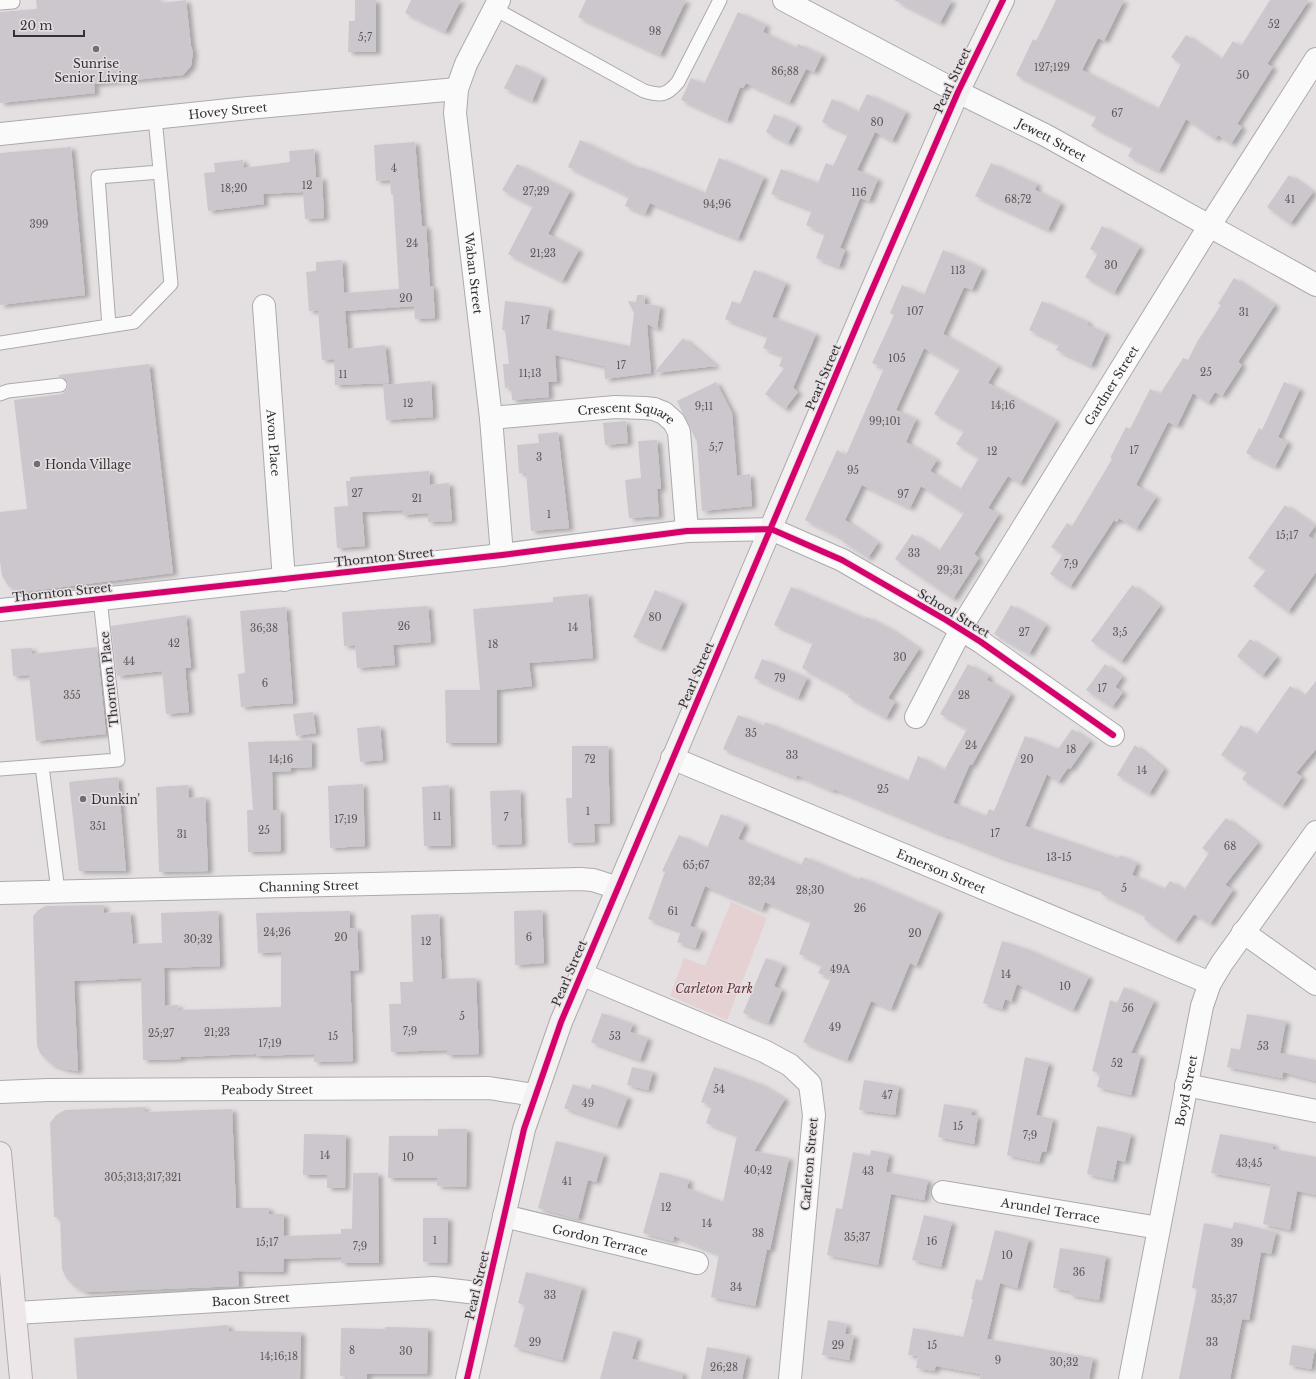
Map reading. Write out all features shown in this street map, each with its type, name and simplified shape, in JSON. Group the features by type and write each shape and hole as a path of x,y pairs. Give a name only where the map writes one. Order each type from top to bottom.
{"main road":[{"path":"0,1153 23,1379"}],"street":[{"name":"Jewett Street","path":"784,0 958,92 1045,135 1316,285"},
{"name":"Pearl Street","path":"467,1379 524,1129 534,1095 560,1022 871,292 958,92 1003,0"},
{"name":"Waban Street","path":"497,4 466,64 456,89 455,113 491,418 502,555"},
{"name":"Gardner Street","path":"916,717 962,630 1210,225 1316,59"},
{"name":"Hovey Street","path":"0,134 456,89"},
{"name":"Avon Place","path":"264,306 284,580"},
{"name":"Crescent Square","path":"491,418 615,407 654,409 664,413 674,422 679,432 687,531"},
{"name":"Thornton Street","path":"0,610 502,555 687,531 771,529"},
{"name":"School Street","path":"771,529 842,560 962,630 1113,735"},
{"name":"Emerson Street","path":"672,758 1210,983"},
{"name":"Boyd Street","path":"1130,1379 1202,1006 1210,983 1243,932 1316,832"},
{"name":"Channing Street","path":"0,893 580,880 593,880 618,888"},
{"path":"1243,932 1316,984"},
{"name":"Carleton Street","path":"581,974 764,1051 790,1065 810,1084 814,1115 790,1379"},
{"path":"1186,1085 1316,1112"},
{"name":"Peabody Street","path":"0,1092 56,1090 489,1088 534,1095"},
{"name":"Arundel Terrace","path":"943,1192 1158,1228"},
{"name":"Gordon Terrace","path":"504,1216 697,1263"},
{"name":"Bacon Street","path":"16,1313 434,1288 486,1294"}],"lane":[{"path":"0,3 12,2 12,0"},
{"path":"497,4 644,91 659,95 670,91 678,82 720,0"},
{"path":"0,343 134,322 171,284 155,118"},
{"path":"109,326 98,177 160,172"},
{"path":"0,394 8,391 60,385"},
{"name":"Thornton Place","path":"42,766 118,760 100,598"},
{"path":"0,769 42,766 58,891"}],"green space":[{"name":"Carleton Park","path":"731,902 767,918 727,1020 670,996 684,958 705,966"}],"building":[{"name":"Sunrise Senior Living","path":"36,0 161,0 162,3 186,0 193,52 191,66 183,75 94,84 95,93 0,103 0,12 37,9"},
{"path":"355,0 376,0 376,52 348,52 349,21 355,21"},
{"path":"411,0 461,0 445,32 405,13"},
{"path":"586,0 686,0 660,55 578,17"},
{"path":"894,0 952,0 940,23"},
{"path":"1056,0 1124,0 1104,41 1098,38 1082,70 1158,109 1181,64 1171,57 1186,35 1221,60 1233,41 1241,46 1270,0 1309,0 1267,64 1273,67 1237,124 1242,127 1231,144 1218,135 1215,139 1186,119 1159,171 1128,156 1133,147 1091,126 1097,116 1016,75 1033,39 1036,41"},
{"path":"738,12 766,25 763,32 796,48 798,44 822,55 814,72 806,69 789,103 746,83 743,88 740,87 727,121 681,100 691,78 704,84"},
{"path":"516,64 542,77 532,101 504,88"},
{"path":"867,94 906,112 892,141 875,132 857,170 878,179 869,201 860,198 840,248 845,250 839,267 816,258 825,233 806,225 812,210 771,194 781,169 818,183 826,163 833,166 848,134 822,122 832,99 858,112"},
{"path":"774,114 797,125 788,143 766,132"},
{"path":"580,140 640,169 641,167 705,193 719,158 764,177 738,239 650,203 645,214 625,206 629,196 568,167"},
{"path":"415,142 422,226 426,226 430,287 433,286 435,318 415,319 414,306 345,311 348,349 385,345 389,383 335,385 334,359 322,360 318,310 309,311 306,272 316,271 316,262 342,260 344,293 399,289 393,194 391,194 390,180 376,181 374,145"},
{"path":"71,147 85,295 0,305 0,153"},
{"path":"314,149 316,178 322,177 324,218 305,219 303,192 263,194 264,204 208,211 204,173 215,172 214,163 243,160 244,168 290,162 289,151"},
{"path":"991,163 1037,184 1035,190 1061,203 1048,230 975,196"},
{"path":"517,164 570,191 548,234 579,250 562,281 508,254 533,206 502,190"},
{"path":"1289,175 1313,192 1290,224 1267,207"},
{"path":"1102,226 1140,247 1114,293 1085,277 1098,253 1090,249"},
{"path":"943,250 982,268 972,290 964,287 943,334 998,366 988,383 1056,421 1020,484 1008,476 988,508 999,514 974,554 979,558 953,599 895,559 912,534 939,551 964,513 921,486 910,508 862,485 845,520 878,543 868,558 842,541 844,539 805,520 837,450 846,455 884,368 872,363 894,315 890,313 902,285 924,295","holes":["924,348 960,369 934,414 964,431 956,444 979,458 960,490 930,471 937,460 906,442 916,419 896,410"]},
{"path":"754,270 786,283 772,317 816,334 793,388 798,392 785,409 765,394 784,368 779,366 783,356 763,348 768,336 725,319 732,301 740,304"},
{"path":"1234,278 1275,305 1238,362 1242,365 1222,396 1215,392 1208,403 1193,393 1177,426 1168,422 1136,485 1156,497 1136,529 1119,518 1117,522 1114,520 1070,587 1050,574 1063,554 1051,547 1067,523 1072,526 1112,459 1110,458 1126,427 1130,429 1150,389 1160,394 1183,358 1188,360 1197,342 1221,305 1218,304"},
{"path":"637,295 644,295 645,304 660,306 657,329 647,324 651,373 605,379 604,366 555,355 557,382 548,382 549,397 512,400 511,387 505,388 503,364 509,364 505,330 502,330 505,301 549,307 546,329 630,346 634,313 628,301 636,302"},
{"path":"1042,301 1088,322 1087,325 1106,333 1091,366 1056,350 1059,344 1029,330"},
{"path":"683,338 716,366 654,373"},
{"path":"149,364 173,573 23,592 9,587 2,576 0,561 0,512 27,509 14,400 62,394 67,389 68,384 64,378 59,377 59,375"},
{"path":"431,381 433,417 386,420 383,385"},
{"path":"716,382 732,413 737,476 750,474 752,506 702,511 697,442 677,401"},
{"path":"1284,382 1300,389 1278,437 1288,442 1275,467 1246,453 1259,428 1262,430"},
{"path":"626,421 628,443 605,445 603,423"},
{"path":"558,432 569,528 531,531 526,473 519,473 517,445 539,443 538,434"},
{"path":"657,440 661,489 657,489 659,516 629,518 625,480 641,478 638,441"},
{"path":"429,471 430,485 449,483 452,521 428,522 428,513 402,515 402,510 362,512 365,546 337,548 334,507 348,506 346,481 350,481 350,477"},
{"path":"1285,505 1315,526 1308,536 1316,541 1316,572 1288,612 1253,586 1266,570 1248,558"},
{"path":"1132,585 1160,606 1121,662 1091,641"},
{"path":"791,587 866,619 867,617 890,629 919,649 888,698 895,702 886,718 848,697 850,694 802,668 813,642 774,625"},
{"path":"655,590 682,602 661,649 633,637"},
{"path":"588,594 593,658 529,663 532,686 497,690 497,743 446,743 445,690 480,690 473,609 553,602 553,597"},
{"path":"1011,605 1046,625 1029,654 994,634"},
{"path":"428,606 431,642 393,645 395,665 357,668 355,645 344,646 342,612"},
{"path":"286,607 293,703 241,707 238,674 245,673 240,611"},
{"path":"186,615 191,668 185,668 189,712 166,714 162,671 117,676 111,626"},
{"path":"1250,639 1277,657 1262,676 1237,656"},
{"path":"97,647 106,734 36,741 29,675 13,676 11,649 32,648 32,654"},
{"path":"762,659 807,678 798,698 754,678"},
{"path":"968,664 989,676 987,680 1011,694 972,765 970,764 953,803 986,816 989,809 994,811 1025,736 1058,749 1072,729 1090,741 1070,769 1068,768 1058,782 1047,774 1025,826 1118,858 1120,855 1137,863 1132,875 1164,889 1170,881 1184,890 1209,853 1202,848 1226,818 1258,843 1225,885 1233,890 1210,924 1194,914 1175,941 1144,919 1146,915 1101,894 1103,890 1001,857 946,836 834,789 833,791 797,775 796,778 723,749 738,715 764,726 765,722 908,781 918,756 944,770 967,729 940,714"},
{"path":"1105,664 1122,677 1115,687 1123,692 1112,707 1086,690"},
{"path":"1316,681 1316,749 1296,773 1302,777 1282,806 1242,779 1247,772 1221,755 1241,725 1256,735 1290,686 1304,696"},
{"path":"313,712 316,733 296,736 293,714"},
{"path":"380,726 383,760 360,762 357,728"},
{"path":"312,740 312,767 291,768 291,771 272,772 273,810 280,810 281,851 248,852 247,810 253,810 248,742"},
{"path":"1135,745 1164,769 1149,794 1117,775"},
{"path":"572,746 608,746 610,823 594,824 595,842 568,843 566,798 572,798"},
{"path":"118,777 126,871 79,871 69,782"},
{"path":"363,784 365,846 330,848 328,786"},
{"path":"188,785 189,798 205,797 208,871 159,872 156,787"},
{"path":"449,785 451,846 424,846 422,787"},
{"path":"520,790 522,844 492,845 490,791"},
{"path":"721,814 745,824 738,839 801,865 805,857 859,880 860,877 939,911 916,966 910,963 891,1009 871,1001 847,1060 803,1042 831,978 818,973 822,965 799,954 811,921 765,902 762,910 705,886 690,926 702,930 695,948 677,942 681,931 648,919 665,872 662,871 679,835 707,848"},
{"path":"104,905 104,913 130,912 133,944 162,943 161,913 218,911 220,966 164,968 165,1006 178,1005 179,1010 281,1007 281,952 258,953 256,913 350,911 350,928 357,928 359,970 350,971 353,1061 314,1062 314,1054 256,1056 256,1054 143,1060 141,978 74,981 78,1071 65,1069 51,1064 40,1053 37,1046 33,916 38,910 46,906"},
{"path":"542,910 544,963 515,965 514,911"},
{"path":"439,914 442,979 476,978 479,1054 447,1055 447,1050 391,1052 389,1004 401,1004 400,982 413,982 411,915"},
{"path":"1002,941 1027,949 1089,977 1073,1010 1017,984 1011,1002 1005,999 1002,1009 983,1003"},
{"path":"766,958 783,965 774,986 782,990 768,1023 743,1013"},
{"path":"1124,987 1154,1001 1131,1053 1141,1055 1131,1095 1097,1087 1100,1073 1092,1071 1110,1000 1117,1003"},
{"path":"602,1013 633,1024 630,1032 648,1038 640,1060 591,1042"},
{"path":"1247,1014 1286,1021 1280,1053 1316,1060 1316,1081 1283,1072 1282,1078 1227,1067 1231,1048 1240,1050"},
{"path":"1025,1057 1049,1063 1036,1115 1053,1119 1046,1152 1042,1151 1039,1162 1007,1155"},
{"path":"632,1067 653,1072 648,1090 627,1085"},
{"path":"714,1067 760,1084 785,1099 754,1151 789,1158 770,1250 767,1249 755,1306 711,1297 719,1254 674,1236 673,1241 643,1233 660,1172 689,1180 687,1188 723,1202 737,1135 706,1123 712,1106 701,1102"},
{"path":"864,1080 899,1086 895,1115 859,1110"},
{"path":"573,1084 590,1090 592,1084 628,1097 617,1126 564,1108"},
{"path":"944,1104 973,1109 971,1115 978,1116 974,1144 938,1137"},
{"path":"145,1107 145,1112 232,1109 236,1208 269,1208 269,1214 284,1214 284,1236 341,1234 341,1229 352,1229 353,1173 378,1173 379,1263 341,1263 341,1257 284,1259 283,1272 238,1271 239,1286 86,1292 75,1287 66,1278 62,1269 60,1217 54,1217 50,1123 56,1115 65,1110"},
{"path":"1097,1126 1131,1134 1125,1162 1117,1160 1113,1180 1087,1174"},
{"path":"438,1129 467,1129 466,1187 437,1186 437,1178 388,1178 389,1136 438,1136"},
{"path":"304,1134 346,1135 345,1188 327,1188 327,1175 303,1175"},
{"path":"1220,1134 1273,1144 1273,1149 1316,1157 1316,1195 1297,1191 1290,1230 1263,1224 1271,1184 1211,1173"},
{"path":"556,1141 604,1154 596,1182 588,1180 578,1219 538,1208"},
{"path":"871,1150 889,1154 886,1172 928,1180 924,1200 891,1194 878,1265 827,1255 836,1208 842,1209 853,1152 870,1156"},
{"path":"924,1215 952,1222 941,1267 912,1260"},
{"path":"423,1218 448,1218 447,1263 423,1262"},
{"path":"1234,1222 1276,1232 1271,1254 1261,1252 1249,1320 1242,1319 1230,1379 1179,1379 1197,1289 1192,1288 1204,1223 1232,1229"},
{"path":"995,1230 1029,1239 1017,1288 1000,1283 987,1339 1093,1358 1089,1379 980,1379 981,1374 936,1366 934,1371 916,1368 918,1356 908,1355 913,1328 963,1337 973,1299 971,1299 976,1279 982,1281"},
{"path":"1060,1248 1106,1256 1099,1300 1070,1295 1070,1291 1053,1288"},
{"path":"526,1272 582,1287 562,1360 514,1347 525,1305 518,1303"},
{"path":"828,1320 847,1324 845,1334 854,1335 849,1360 822,1355"},
{"path":"228,1325 229,1331 301,1332 300,1379 77,1379 74,1338"},
{"path":"385,1327 428,1328 427,1374 367,1374 367,1379 347,1379 347,1377 340,1376 341,1328 385,1329"},
{"path":"613,1331 638,1338 632,1359 683,1373 682,1379 600,1379"},
{"path":"1292,1345 1315,1349 1311,1369 1289,1365"},
{"path":"707,1347 747,1355 742,1379 701,1379"}],"cycle path":[{"path":"467,1379 524,1129 561,1022 868,299 958,92 1003,0"},
{"path":"0,610 502,555 687,531 771,529 842,560 946,620 981,642 1113,735"}],"place":[{"name":"Sunrise Senior Living","path":"96,49"},
{"name":"Honda Village","path":"37,464"},
{"name":"Dunkin'","path":"83,799"}]}
